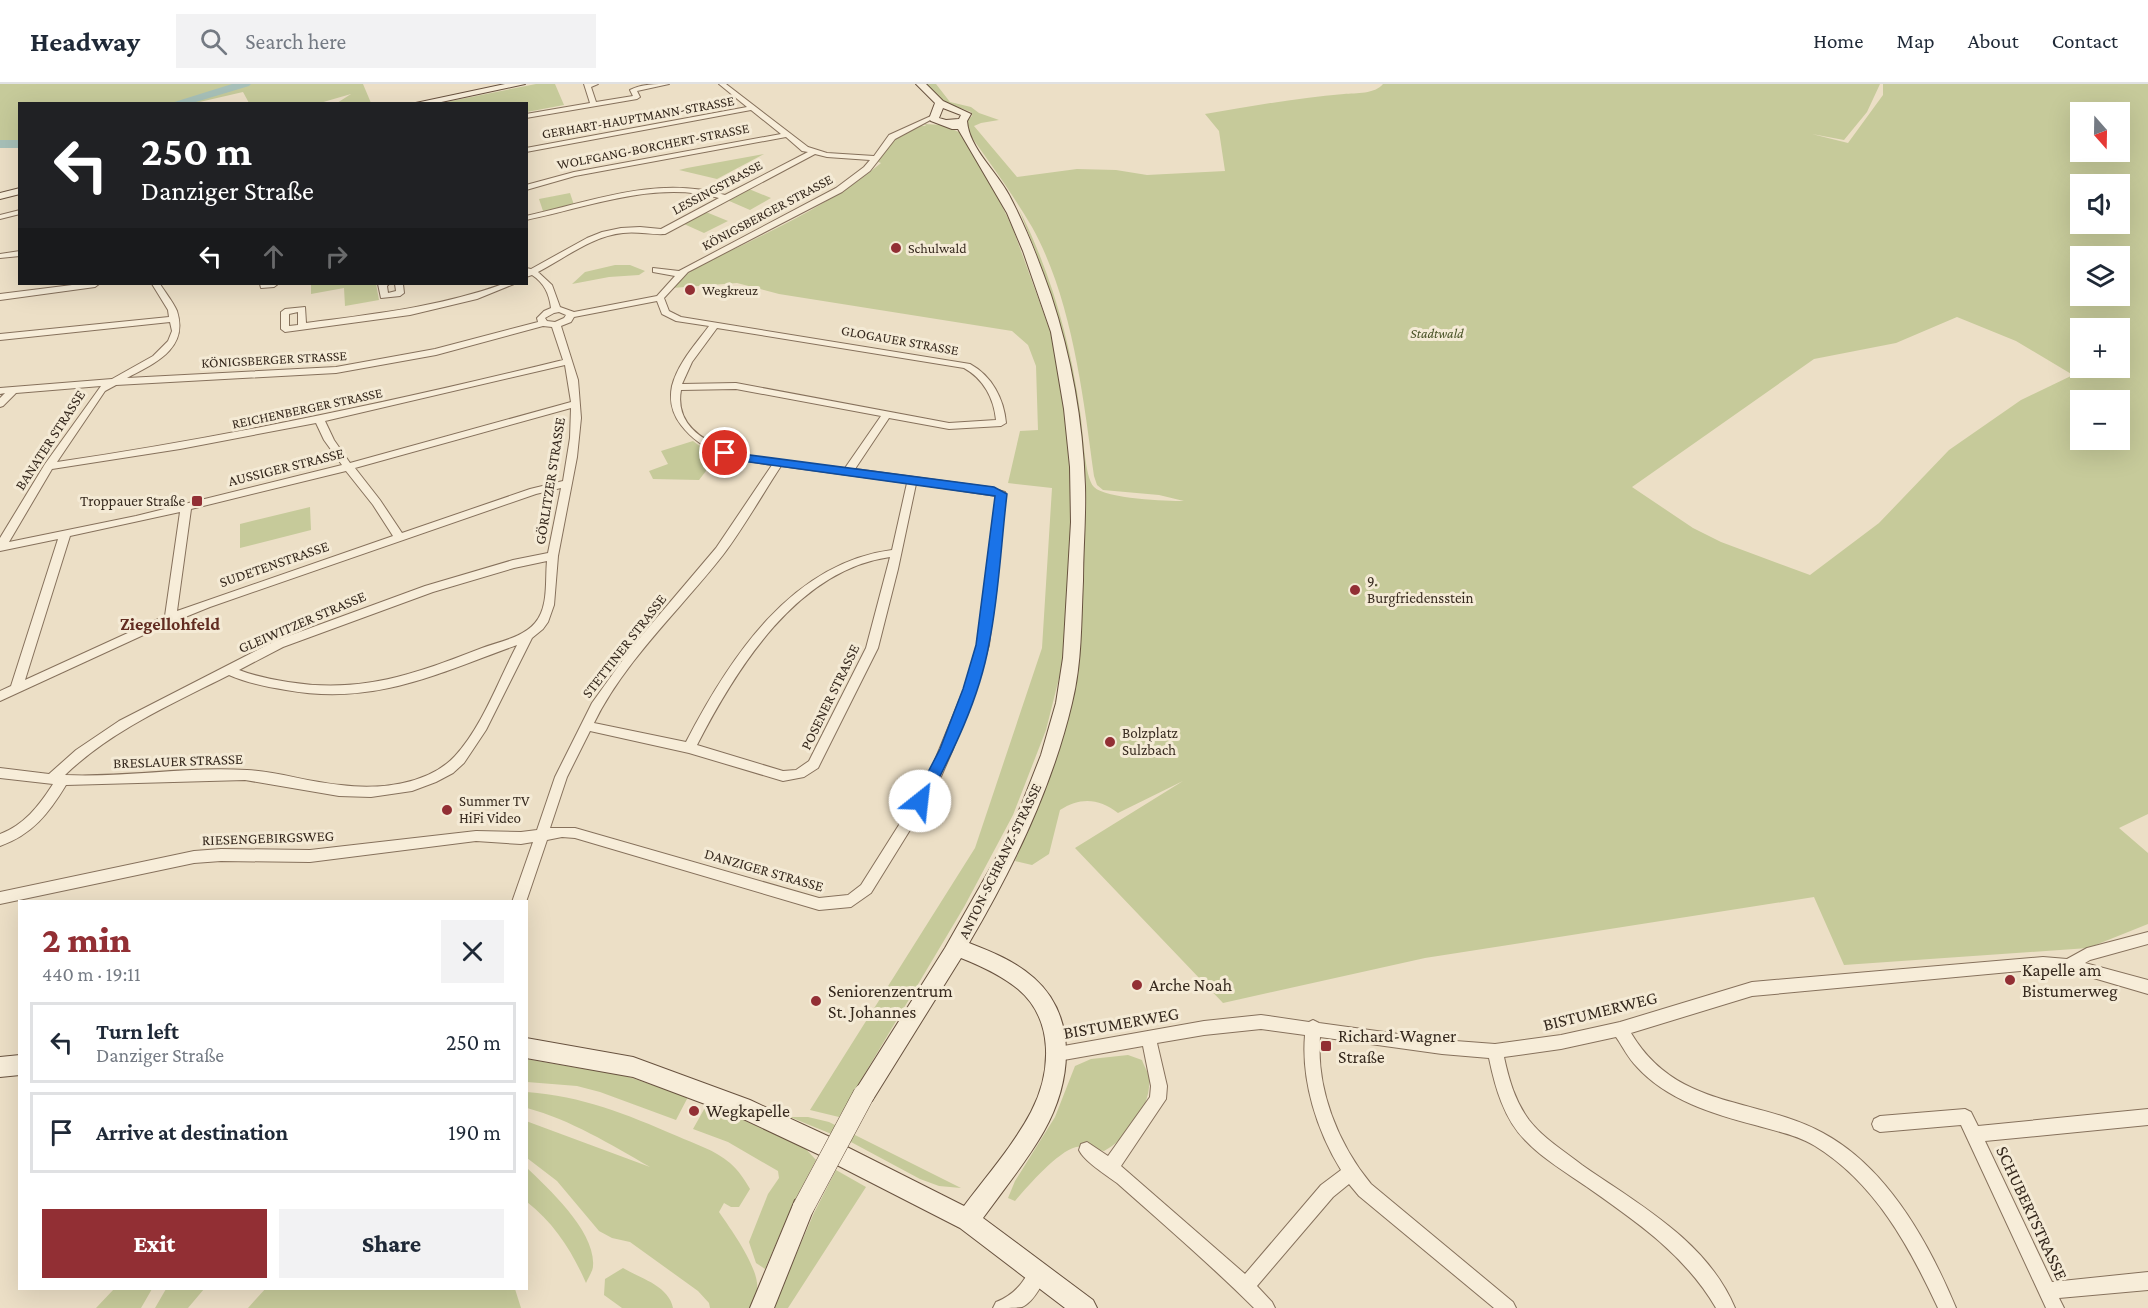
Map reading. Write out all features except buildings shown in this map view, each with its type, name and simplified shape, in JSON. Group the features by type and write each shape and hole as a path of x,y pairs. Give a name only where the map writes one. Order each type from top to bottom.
{"main road":[{"path":"426,102 520,84"},
{"name":"ANTON-SCHRANZ-STRASSE","path":"921,84 939,115 966,135"},
{"name":"ANTON-SCHRANZ-STRASSE","path":"762,1308 803,1208 864,1094 958,948 1006,857 1039,783 1064,703 1074,630 1078,487 1076,442 1056,331 1042,283 1019,226 1001,190 966,135 962,121 966,114 955,109 939,115"},
{"path":"939,115 962,121"},
{"path":"0,196 18,191"},
{"path":"958,948 999,965 1033,991 1044,1007 1053,1029 1058,1054 1054,1080 1040,1116 968,1220"},
{"path":"528,1048 633,1067 742,1107 968,1220 1085,1308"},
{"path":"0,1067 18,1065"}],"street":[{"path":"594,105 586,86 595,84"},
{"path":"528,116 637,97 633,90 666,84"},
{"path":"722,84 802,147 813,152 876,158"},
{"name":"GERHART-HAUPTMANN-STRASSE","path":"528,150 753,108"},
{"name":"KÖNIGSBERGER STRASSE","path":"660,298 680,274 839,190 861,175 891,137 939,115"},
{"name":"WOLFGANG-BORCHERT-STRASSE","path":"528,187 574,174 786,135"},
{"name":"LESSINGSTRASSE","path":"529,273 594,236 626,229 662,232 813,152"},
{"path":"528,218 559,209 663,190 698,191 726,198"},
{"path":"0,217 18,212"},
{"path":"528,225 540,222 538,216"},
{"path":"0,256 18,253"},
{"path":"656,270 680,274"},
{"path":"529,273 551,288 556,310 568,311 571,315"},
{"path":"0,297 87,285"},
{"path":"109,383 144,366 165,351 175,335 174,319 167,298 157,285"},
{"path":"382,285 384,296 400,293 399,285"},
{"path":"302,326 392,316 464,300 507,285"},
{"path":"390,295 392,316"},
{"path":"556,325 568,320 571,315 660,298"},
{"name":"GLOGAUER STRASSE","path":"660,298 665,312 671,316 967,366 978,372 986,382 1001,418 1000,423 962,427 939,425 736,386 677,387"},
{"name":"KÖNIGSBERGER STRASSE","path":"543,323 542,316 556,310"},
{"path":"0,337 174,319"},
{"name":"KÖNIGSBERGER STRASSE","path":"0,391 166,378 317,372 355,368 436,352 543,323 556,325"},
{"path":"677,387 686,366 715,324"},
{"name":"GÖRLITZER STRASSE","path":"527,636 540,625 546,614 553,556 573,447 576,405 568,361 556,325"},
{"name":"REICHENBERGER STRASSE","path":"49,466 209,441 320,420 568,361"},
{"name":"BANATER STRASSE","path":"0,547 49,466 98,394 109,383"},
{"name":"DANZIGER STRASSE","path":"541,835 574,833 819,904 842,904 859,896 882,867 931,784 966,700 983,645 1001,494 994,491 732,456 704,443 692,433 679,415 676,406 677,387"},
{"path":"0,404 12,391"},
{"name":"AUSSIGER STRASSE","path":"0,547 186,507 348,467 576,405"},
{"path":"848,472 886,415"},
{"path":"320,420 348,467 374,498 399,537"},
{"name":"STETTINER STRASSE","path":"520,900 561,777 609,686 636,650 720,551 778,463"},
{"name":"POSENER STRASSE","path":"586,726 689,748 783,776 792,777 808,770 814,764 872,648 912,481"},
{"name":"SUDETENSTRASSE","path":"0,696 170,619 399,537 534,491 566,484"},
{"path":"170,619 186,507"},
{"path":"16,688 65,534"},
{"path":"689,748 720,689 757,640 782,612 810,587 844,566 875,555 896,553"},
{"name":"GLEIWITZER STRASSE","path":"0,840 15,834 33,822 58,779 80,753 109,732 279,644 394,600 487,571 553,556"},
{"path":"229,670 259,681 294,688 318,692 353,692 424,675 527,636"},
{"name":"BRESLAUER STRASSE","path":"0,773 58,779 248,775 338,791 370,792 402,788 449,769 467,750 527,636"},
{"name":"RIESENGEBIRGSWEG","path":"0,898 194,857 310,856 476,836 509,838 541,835"},
{"path":"2073,966 2076,959 2087,954 2148,938"},
{"name":"BISTUMERWEG","path":"1058,1054 1149,1040 1204,1028 1261,1022 1313,1027 1442,1047 1495,1051 1552,1044 1620,1029 1752,989 2043,963 2073,966 2148,987"},
{"path":"1313,1027 1312,1049 1321,1102 1332,1134 1351,1172 1365,1190 1507,1308"},
{"path":"1620,1029 1646,1066 1688,1095 1713,1105 1790,1127 1818,1139 1864,1173 1900,1220 1947,1308"},
{"path":"1110,1167 1158,1099 1159,1086 1149,1040"},
{"path":"1495,1051 1505,1097 1531,1135 1685,1251 1712,1282 1726,1308"},
{"name":"SCHUBERTSTRASSE","path":"1881,1124 1965,1117 2055,1308"},
{"name":"SCHUBERTSTRASSE","path":"1974,1134 2148,1117"},
{"path":"1087,1150 1110,1167 1266,1308"},
{"path":"1245,1287 1327,1191 1351,1172"},
{"path":"1002,1308 1018,1302 1029,1290 1039,1272"},
{"path":"2047,1291 2148,1281"}],"green space":[{"path":"0,84 363,84 371,102 339,102 351,94 323,102 248,102 243,92 200,102 18,102 18,144 0,144"},
{"path":"536,84 555,84 564,105 528,112 528,102 446,102"},
{"name":"Stadtwald","path":"926,84 936,84 950,102 971,107 979,113 999,120 974,126 1017,177 1077,169 1116,170 1147,175 1225,171 1219,131 1205,114 1291,100 1365,92 1375,90 1383,84 1880,84 1867,112 1844,140 1812,134 1848,143 1883,95 1883,84 2148,84 2148,814 2119,828 2148,853 2148,924 2088,948 1844,965 1814,897 1425,958 1223,1003 1075,848 1183,781 1118,813 1097,802 1082,801 1067,806 1060,810 1049,854 1032,865 1015,861 1044,786 1082,610 1086,486 1080,422 1069,358 1046,279 1019,209 1050,282 1065,333 1076,385 1086,463 1091,482 1094,487 1111,494 1137,499 1184,501 1159,495 1103,490 1097,485 1074,348 1057,285 1032,227 965,128 964,123 972,116 971,112 945,102","holes":["1957,317 2016,341 2070,373 2070,318 2130,318 2130,378 2070,376 2021,400 1949,450 1879,523 1810,575 1721,542 1693,528 1632,487 1814,359 1896,343"]},
{"path":"924,124 942,125 959,132 994,189 1013,229 1053,339 1063,394 1073,490 1066,637 1060,674 1046,730 1013,815 964,907 839,1117 810,1110 975,848 1042,648 1052,488 1008,483 1020,431 1038,430 1036,366 1028,345 1012,331 779,294 737,283 672,288 700,265 804,214 836,195 881,163 876,161 896,137 910,128 926,126"},
{"path":"764,154 717,179 679,170 687,168"},
{"path":"749,189 771,198 750,210 727,200"},
{"path":"570,193 574,205 543,211 539,199"},
{"path":"706,212 728,221 704,233 684,224"},
{"path":"615,265 630,265 645,271 639,275 609,277 572,284 585,272"},
{"path":"311,285 376,285 379,300 345,306 344,288 311,294"},
{"path":"693,441 716,458 699,480 653,479 649,471 668,464 661,451"},
{"path":"310,507 311,530 240,548 240,524"},
{"path":"1128,1055 1142,1060 1149,1077 1147,1099 1130,1130 1104,1151 1083,1146 1068,1150 1043,1170 1015,1201 1008,1198 1015,1181 1055,1117 1075,1066 1091,1059"},
{"path":"528,1059 626,1076 688,1097 676,1120 577,1086 528,1082"},
{"path":"528,1092 566,1097 622,1113 718,1154 733,1166 750,1189 739,1207 731,1207 724,1203 719,1212 754,1271 757,1291 751,1308 710,1308 709,1303 698,1291 630,1242 612,1238 599,1231 557,1181 528,1159 528,1122 650,1167 605,1141 528,1108"},
{"path":"707,1104 803,1146 816,1160 793,1204 765,1269 756,1263 749,1242 768,1194 779,1178 778,1171 728,1142 693,1129"},
{"path":"790,1117 808,1117 829,1122 961,1188 939,1186 920,1179 851,1142"},
{"path":"528,1169 569,1212 587,1239 592,1253 593,1266 586,1283 561,1238 528,1203"},
{"path":"836,1170 866,1187 788,1308 773,1308 814,1213"},
{"path":"623,1268 660,1288 670,1300 673,1308 622,1308 604,1295 605,1279"},
{"path":"113,1290 151,1290 141,1308 96,1308"},
{"path":"165,1290 203,1290 188,1308 155,1308"},
{"path":"264,1290 515,1290 521,1308 248,1308"}],"waterway":[{"path":"181,102 245,84"},
{"path":"0,144 18,144"}],"place":[{"name":"Schulwald","path":"896,248"},
{"name":"Wegkreuz","path":"690,290"},
{"name":"Troppauer Straße","path":"197,501"},
{"name":"9. Burgfriedensstein","path":"1355,590"},
{"name":"Bolzplatz Sulzbach","path":"1110,742"},
{"name":"Summer TV HiFi Video","path":"447,810"},
{"name":"Kapelle am Bistumerweg","path":"2010,980"},
{"name":"Arche Noah","path":"1137,985"},
{"name":"Seniorenzentrum St. Johannes","path":"816,1001"},
{"name":"Richard-Wagner Straße","path":"1326,1046"},
{"name":"Wegkapelle","path":"694,1111"}],"district":[{"name":"Ziegellohfeld","path":"170,624"}],"route":[{"path":"725,453 742,458 994,491 1001,494 983,645 970,689 947,749 931,784 920,801"}]}
